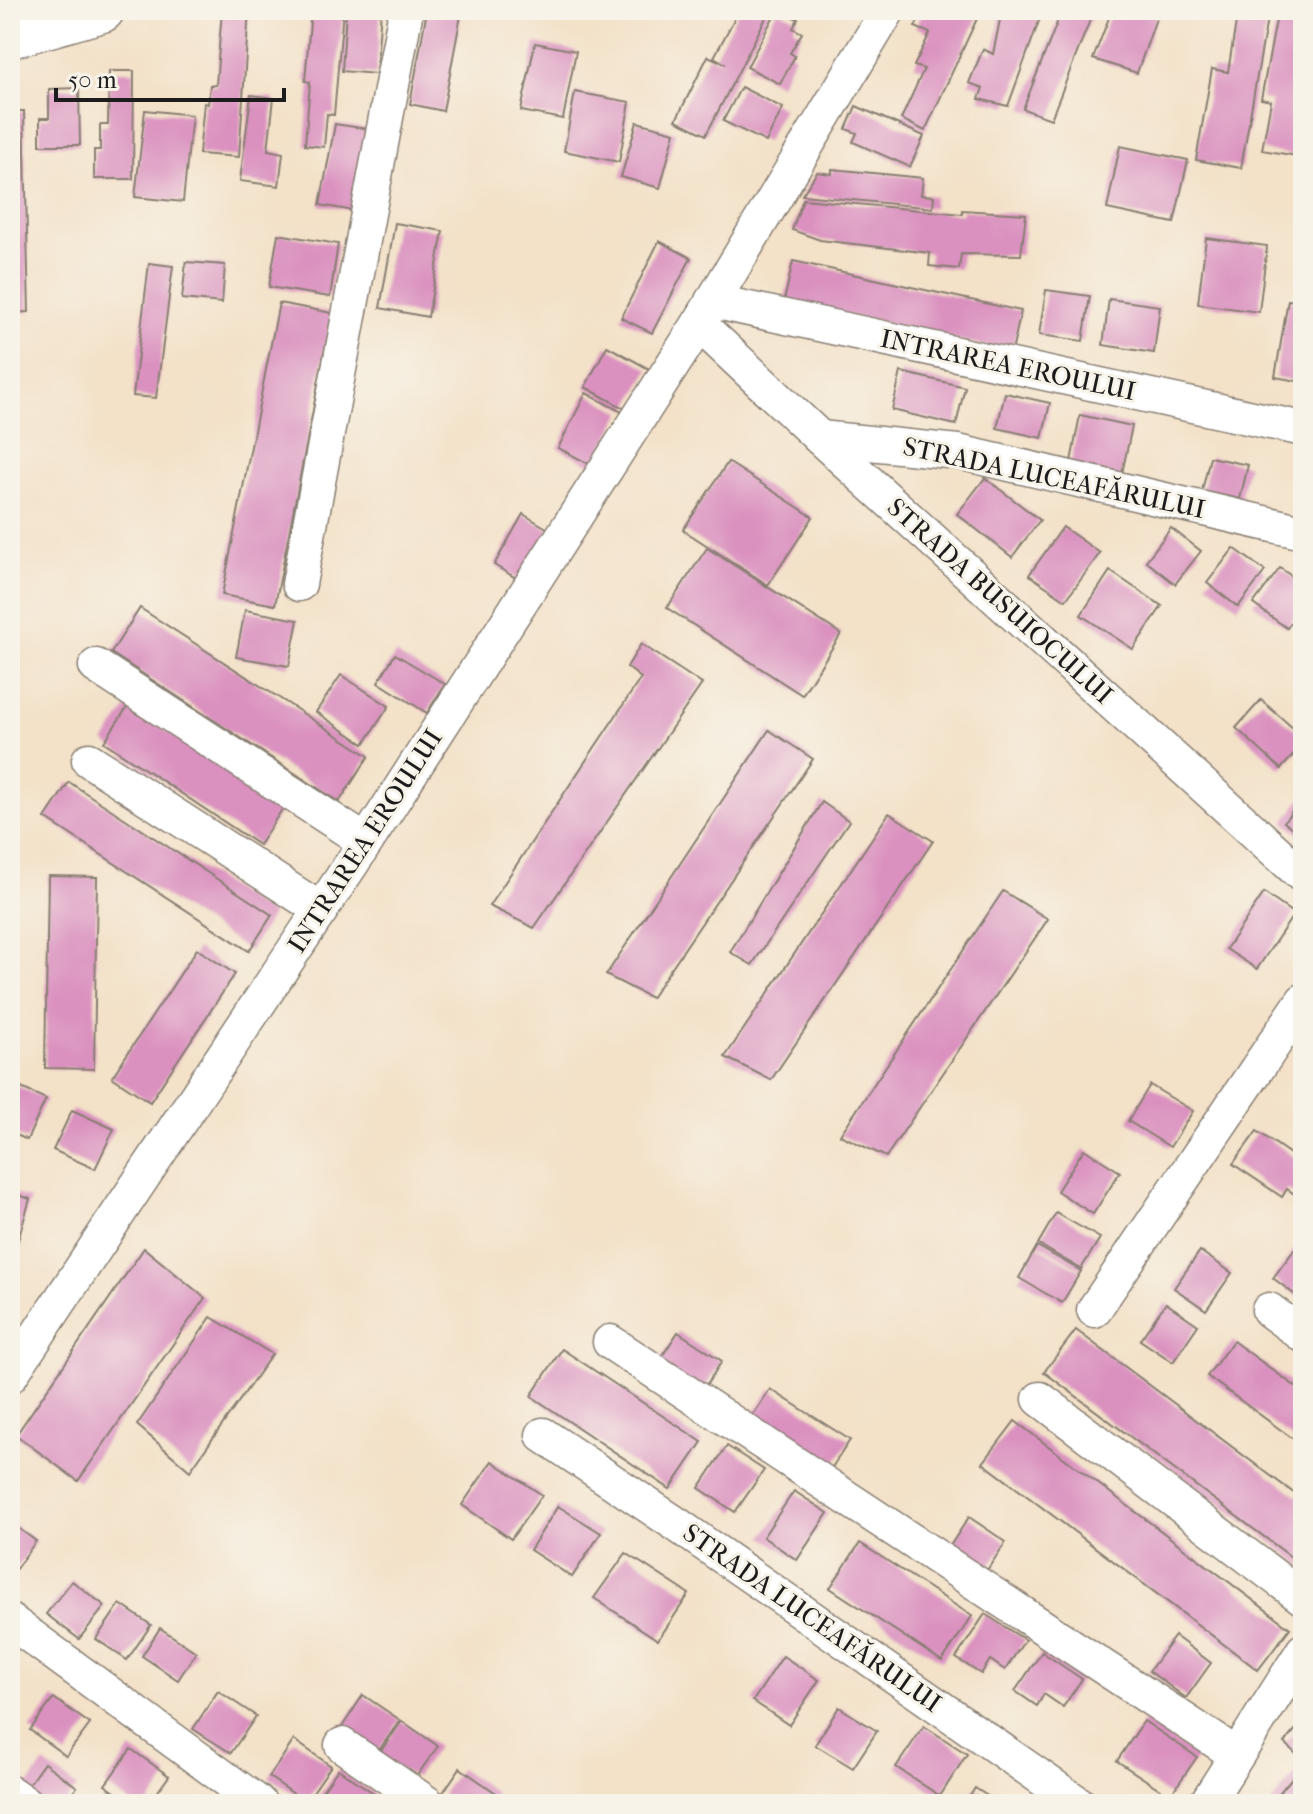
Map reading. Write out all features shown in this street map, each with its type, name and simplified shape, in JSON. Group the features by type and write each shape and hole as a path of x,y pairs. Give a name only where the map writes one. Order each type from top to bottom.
{"main road":[{"path":"10,36 102,10"}],"street":[{"path":"299,584 406,10"},
{"name":"INTRAREA EROULUI","path":"10,1376 366,842 706,313 888,10"},
{"name":"INTRAREA EROULUI","path":"706,313 1303,429"},
{"name":"STRADA BUSUIOCULUI","path":"706,313 820,438 1303,876"},
{"name":"STRADA LUCEAFĂRULUI","path":"820,438 958,452 1297,534"},
{"path":"96,666 366,842"},
{"path":"89,760 321,910"},
{"path":"1094,1310 1303,1001"},
{"path":"1269,1310 1303,1335"},
{"path":"610,1342 1237,1755"},
{"path":"1040,1399 1303,1598"},
{"name":"STRADA LUCEAFĂRULUI","path":"543,1435 1079,1804"},
{"path":"10,1621 260,1804"},
{"path":"1215,1800 1237,1755 1302,1654"},
{"path":"342,1745 428,1804"},
{"path":"10,1793 26,1804"}],"building":[{"path":"222,10 249,10 239,157 199,154 204,103 208,104 210,85 216,85"},
{"path":"311,10 343,10 334,115 327,114 324,147 305,145 310,82 305,81"},
{"path":"346,10 381,10 376,74 342,71"},
{"path":"427,10 462,10 443,111 410,104"},
{"path":"739,10 770,10 706,135 676,120 708,56 726,64 714,57"},
{"path":"777,10 798,19 793,28 802,33 790,53 795,56 780,84 747,67"},
{"path":"924,10 981,10 925,131 901,119 924,69 914,66 930,33 915,27"},
{"path":"1002,10 1043,10 1008,106 979,99 983,88 969,83 983,49 993,54"},
{"path":"1062,10 1094,10 1051,119 1023,109"},
{"path":"1112,10 1159,10 1137,73 1093,59"},
{"path":"1238,10 1268,13 1241,168 1196,160 1212,69 1228,72"},
{"path":"1278,10 1302,10 1295,49 1303,51 1303,157 1262,150 1271,101 1261,99"},
{"path":"535,43 576,51 563,119 521,111"},
{"path":"109,71 134,71 133,179 94,179 94,150 100,150 100,125 108,125"},
{"path":"741,87 783,108 766,142 723,121"},
{"path":"79,88 80,145 40,145 40,118 49,118 49,89"},
{"path":"575,92 630,102 619,162 564,151"},
{"path":"251,95 274,98 268,150 283,153 279,186 240,181"},
{"path":"856,106 924,136 910,167 853,142 857,133 846,129"},
{"path":"145,110 192,115 183,202 135,197"},
{"path":"10,111 24,111 29,312 10,313"},
{"path":"637,122 675,132 660,188 621,177"},
{"path":"335,124 368,129 354,211 320,205"},
{"path":"1120,146 1188,160 1174,223 1107,209"},
{"path":"832,169 923,178 921,195 934,196 933,208 802,195 817,172 832,174"},
{"path":"803,199 962,214 962,210 1026,214 1021,255 961,254 959,269 929,266 930,253 820,240 792,230"},
{"path":"395,223 443,231 428,317 380,308"},
{"path":"278,234 338,244 330,297 269,287"},
{"path":"1206,238 1267,246 1259,312 1198,304"},
{"path":"659,241 691,258 652,333 621,318"},
{"path":"793,261 1021,311 1012,352 784,301"},
{"path":"186,262 225,265 222,303 182,299"},
{"path":"149,263 173,266 156,398 133,396"},
{"path":"1046,290 1090,296 1083,341 1039,335"},
{"path":"1109,299 1160,306 1154,353 1103,345"},
{"path":"1288,300 1303,302 1303,382 1275,377"},
{"path":"279,303 332,313 275,605 222,595"},
{"path":"607,346 649,369 627,410 585,387"},
{"path":"901,372 965,387 956,425 892,410"},
{"path":"586,393 622,412 593,466 558,448"},
{"path":"1005,393 1050,403 1042,438 997,428"},
{"path":"1080,415 1132,426 1121,478 1070,467"},
{"path":"1210,457 1248,465 1240,499 1202,491"},
{"path":"728,462 813,517 768,585 683,530"},
{"path":"985,478 1040,520 1012,557 957,514"},
{"path":"523,514 550,530 521,581 494,565"},
{"path":"1063,527 1100,553 1066,600 1029,575"},
{"path":"1171,528 1201,551 1175,584 1146,561"},
{"path":"707,548 841,634 802,695 667,608"},
{"path":"1234,548 1265,571 1238,607 1207,583"},
{"path":"1280,568 1303,584 1303,605 1287,628 1253,604"},
{"path":"1110,571 1162,606 1133,649 1081,615"},
{"path":"140,608 369,756 339,802 111,653"},
{"path":"245,610 298,620 289,666 236,657"},
{"path":"641,644 702,684 534,928 489,906 641,678 627,667"},
{"path":"395,654 445,684 427,713 378,682"},
{"path":"341,675 389,706 364,744 316,712"},
{"path":"1261,700 1303,737 1303,744 1281,769 1236,728"},
{"path":"128,706 283,808 259,845 104,742"},
{"path":"769,730 813,759 651,998 606,975"},
{"path":"69,782 272,915 249,951 45,818"},
{"path":"1303,796 1303,836 1284,822"},
{"path":"822,802 849,821 752,965 730,952"},
{"path":"889,813 933,841 771,1080 725,1057"},
{"path":"48,876 97,877 94,1069 45,1068"},
{"path":"1003,891 1048,919 886,1157 840,1135"},
{"path":"1264,893 1294,914 1257,969 1226,949"},
{"path":"197,949 235,974 150,1102 112,1077"},
{"path":"10,1083 46,1099 27,1140 10,1132"},
{"path":"1150,1085 1193,1111 1170,1147 1128,1121"},
{"path":"72,1110 114,1129 95,1169 53,1150"},
{"path":"1257,1131 1303,1163 1303,1200 1287,1189 1282,1197 1233,1164"},
{"path":"1084,1149 1120,1172 1093,1214 1057,1191"},
{"path":"10,1192 30,1199 16,1247 10,1246"},
{"path":"1056,1213 1100,1238 1081,1269 1038,1244"},
{"path":"1303,1238 1303,1301 1273,1278"},
{"path":"1037,1246 1081,1271 1062,1303 1019,1278"},
{"path":"144,1248 205,1298 78,1481 16,1435"},
{"path":"1200,1251 1232,1273 1206,1310 1174,1288"},
{"path":"1166,1303 1198,1325 1173,1362 1140,1340"},
{"path":"211,1317 272,1354 190,1471 137,1425"},
{"path":"1076,1330 1303,1500 1303,1566 1044,1372"},
{"path":"678,1332 722,1361 701,1393 657,1364"},
{"path":"1233,1341 1303,1392 1303,1446 1207,1376"},
{"path":"562,1349 702,1442 670,1489 531,1396"},
{"path":"770,1389 850,1440 827,1475 747,1424"},
{"path":"1015,1421 1290,1628 1258,1670 983,1463"},
{"path":"727,1446 764,1470 735,1512 699,1488"},
{"path":"492,1461 542,1495 511,1539 462,1505"},
{"path":"794,1491 828,1513 797,1560 763,1537"},
{"path":"558,1506 601,1533 572,1577 530,1550"},
{"path":"969,1517 1006,1542 985,1573 948,1549"},
{"path":"10,1522 36,1541 10,1577"},
{"path":"860,1543 972,1616 942,1661 830,1588"},
{"path":"626,1553 689,1594 658,1640 594,1598"},
{"path":"72,1581 105,1606 79,1639 46,1614"},
{"path":"120,1604 151,1625 127,1660 96,1639"},
{"path":"985,1614 1025,1640 1005,1670 990,1660 981,1674 956,1658"},
{"path":"160,1628 196,1652 178,1680 142,1656"},
{"path":"1175,1636 1211,1663 1186,1698 1149,1671"},
{"path":"1042,1652 1082,1679 1063,1707 1044,1694 1037,1706 1015,1691"},
{"path":"783,1656 819,1680 789,1725 753,1701"},
{"path":"218,1691 256,1716 231,1753 193,1729"},
{"path":"363,1695 400,1720 375,1756 342,1727"},
{"path":"54,1698 90,1724 66,1756 30,1730"},
{"path":"839,1707 877,1731 853,1768 815,1745"},
{"path":"402,1721 438,1746 416,1777 376,1758"},
{"path":"1144,1721 1197,1757 1170,1796 1117,1761"},
{"path":"1303,1721 1303,1760 1284,1743"},
{"path":"924,1726 967,1754 940,1796 896,1767"},
{"path":"294,1740 331,1766 306,1802 269,1777"},
{"path":"131,1749 169,1776 149,1804 132,1804 105,1785"},
{"path":"44,1763 77,1787 64,1804 40,1804 23,1792"},
{"path":"460,1768 496,1793 488,1804 456,1804 442,1794"},
{"path":"338,1769 375,1794 368,1804 313,1804"},
{"path":"1296,1773 1303,1779 1303,1804 1270,1804"},
{"path":"975,1788 1000,1804 965,1804"}]}
